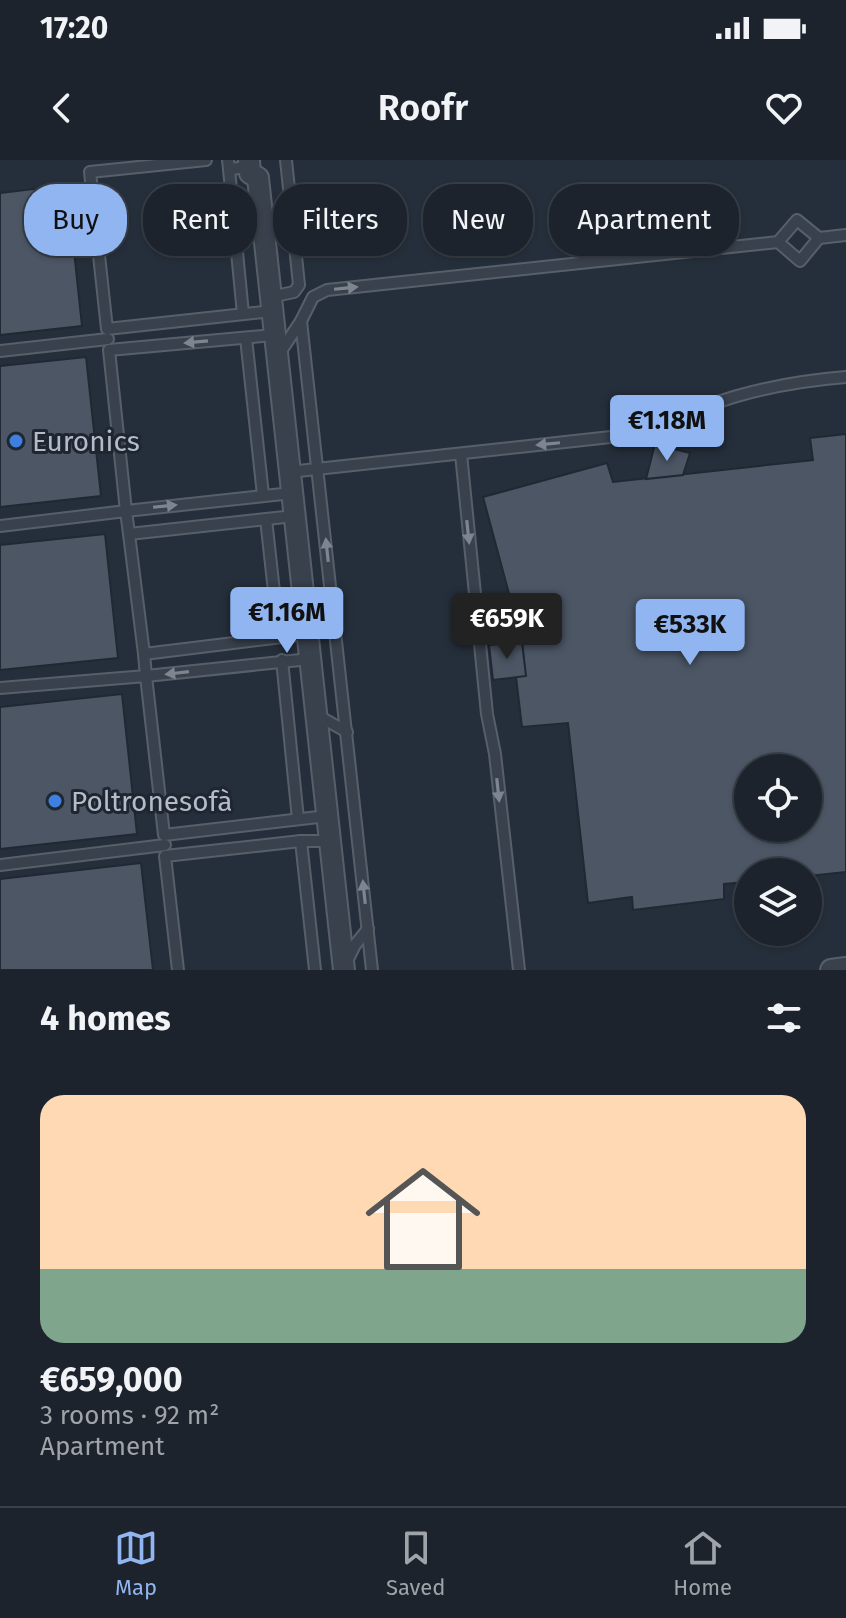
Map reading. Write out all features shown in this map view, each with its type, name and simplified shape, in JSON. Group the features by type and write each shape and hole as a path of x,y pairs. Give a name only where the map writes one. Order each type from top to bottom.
{"street":[{"path":"246,166 271,304 344,969"},
{"path":"831,970 846,968"}],"lane":[{"path":"178,970 90,172 206,160"},
{"path":"0,351 108,339 243,314 294,292 299,285 286,160"},
{"path":"243,314 246,166"},
{"path":"276,357 313,297 327,290 778,242 797,220 819,238"},
{"path":"778,242 800,261 819,238 846,235"},
{"path":"301,321 372,970"},
{"path":"108,339 274,335"},
{"path":"246,338 263,495"},
{"path":"0,526 263,495 318,469 620,436 658,426 734,397 813,380 846,377"},
{"path":"461,454 478,638 495,754 519,970"},
{"path":"129,534 294,516"},
{"path":"266,519 279,637"},
{"path":"144,654 307,634"},
{"path":"0,688 310,659"},
{"path":"282,660 298,819"},
{"path":"316,714 347,732"},
{"path":"0,865 165,845 327,816"},
{"path":"301,841 315,970"},
{"path":"165,845 330,841"},
{"path":"344,969 355,945 368,929"}],"building":[{"path":"24,190 24,256 75,256 82,326 0,335 0,193"},
{"path":"86,357 101,496 0,507 0,366"},
{"path":"846,434 846,872 822,875 822,858 734,858 734,883 724,884 724,899 633,910 632,897 588,903 568,723 522,727 516,677 525,673 522,642 483,497 607,463 613,482 813,460 810,438"},
{"path":"655,444 690,453 683,475 646,479"},
{"path":"105,534 118,658 0,670 0,545"},
{"path":"522,642 526,676 493,680 489,645"},
{"path":"122,694 137,834 0,849 0,707"},
{"path":"141,863 153,970 0,970 0,879"}],"place":[{"name":"Euronics","path":"16,441"},
{"name":"Poltronesofà","path":"55,801"}]}
